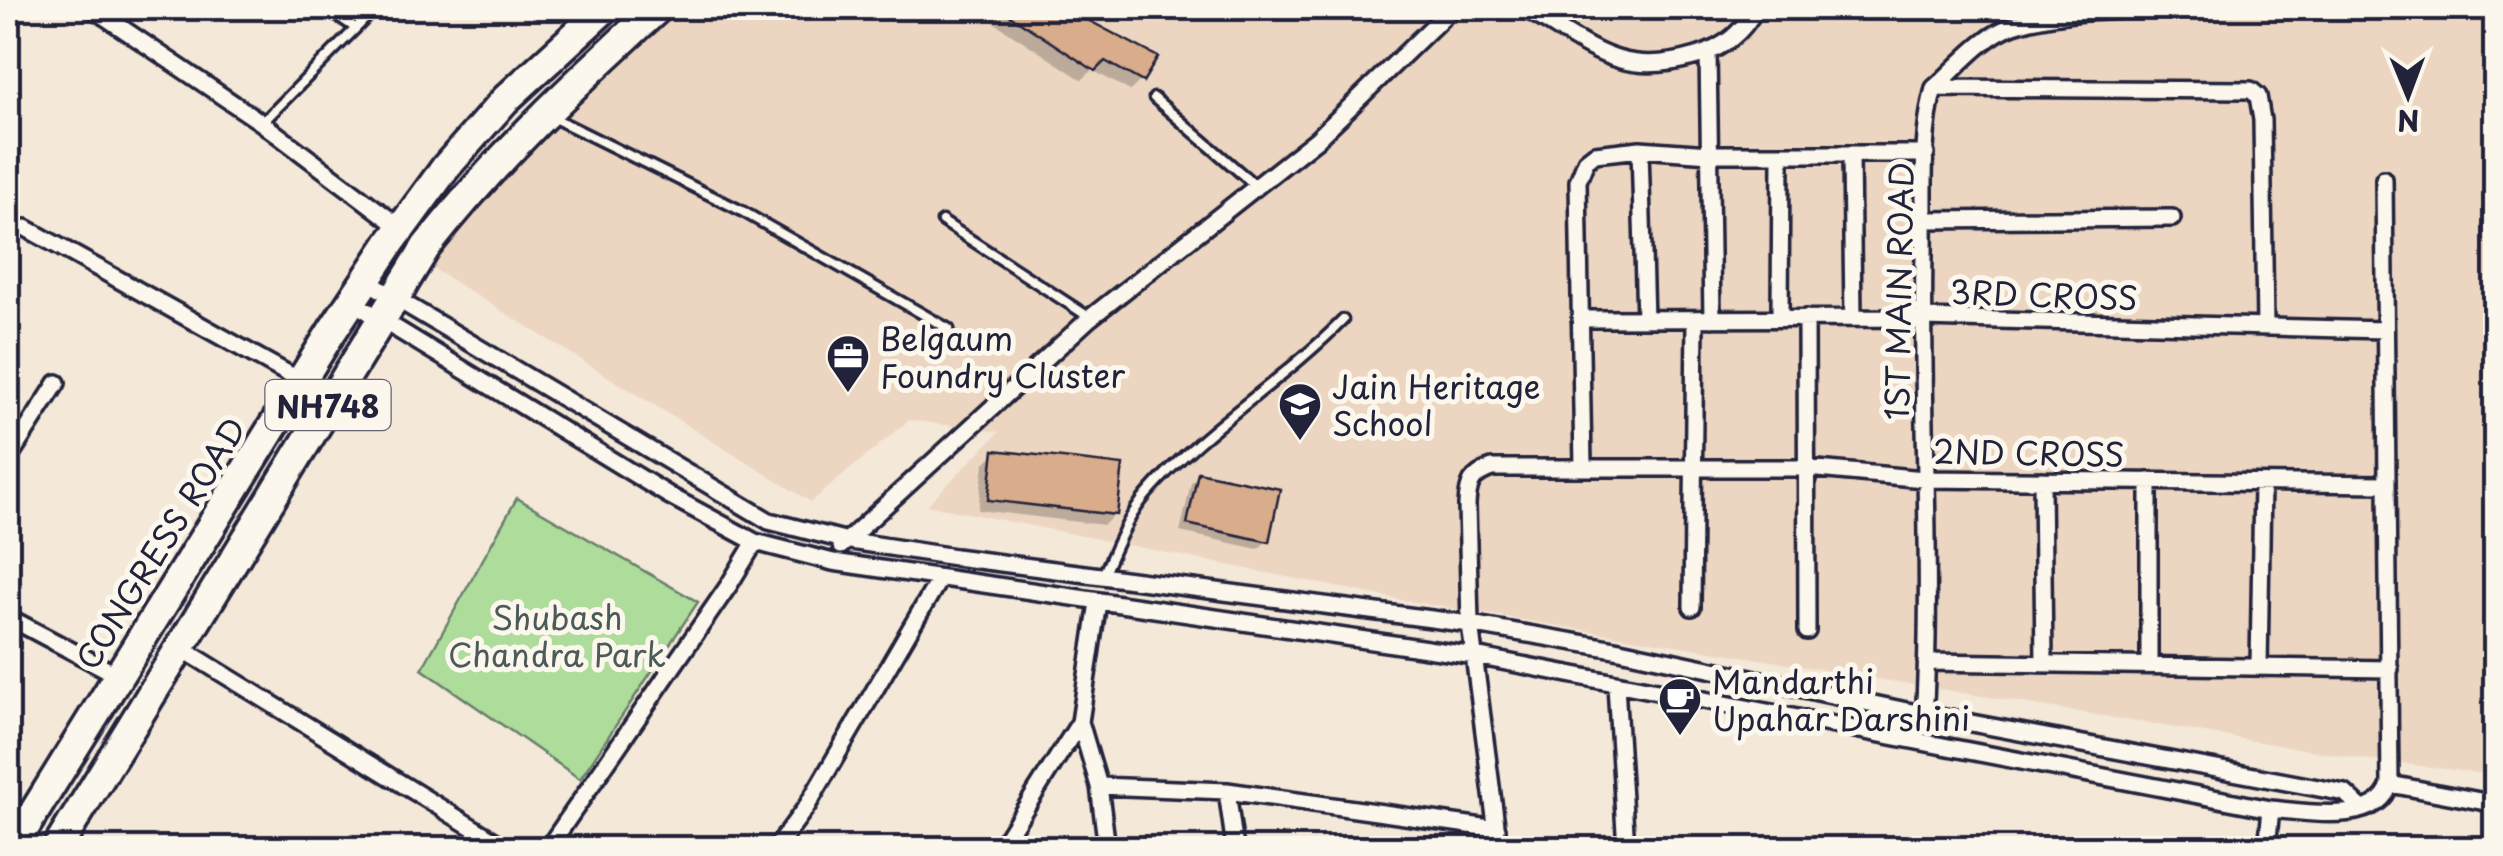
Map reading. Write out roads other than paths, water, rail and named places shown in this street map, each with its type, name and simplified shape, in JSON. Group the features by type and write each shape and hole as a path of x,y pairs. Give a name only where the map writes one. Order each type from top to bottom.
{"highway":[{"name":"CONGRESS ROAD","path":"12,848 358,290 401,228 446,167 505,100 605,8"},
{"name":"NH748","path":"57,848 426,248 465,198 543,113 658,8"}],"street":[{"path":"92,8 262,124 401,228"},
{"path":"833,562 844,540 1090,318 1331,127 1452,8"},
{"path":"1524,8 1615,60 1669,64 1727,44 1745,27 1756,8"},
{"path":"1934,88 1981,45 2012,25 2154,8"},
{"path":"1708,52 1712,319"},
{"path":"1934,88 2251,90 2258,96 2262,120 2265,327"},
{"name":"1ST MAIN ROAD","path":"1923,740 1926,662 1922,318 1926,154 1934,88"},
{"path":"1640,149 1645,319"},
{"path":"1583,466 1581,170 1595,154 1640,149 1710,154 1926,154"},
{"path":"1780,318 1781,154"},
{"path":"1851,154 1853,318"},
{"path":"358,290 670,496 755,542 833,562 1474,656 2271,809 2340,814 2375,806 2384,800 2390,784 2384,179"},
{"path":"1924,220 2172,218"},
{"path":"26,228 301,381"},
{"path":"358,290 769,521 844,540 1470,624 1615,649 1924,714 2346,793 2361,808"},
{"path":"1806,318 1808,631"},
{"name":"3RD CROSS","path":"1580,319 1922,318 2385,330"},
{"path":"1692,606 1695,319"},
{"path":"8,459 57,384"},
{"name":"2ND CROSS","path":"1470,624 1468,486 1478,473 1492,468 1807,468 1924,478 2386,484"},
{"path":"2042,480 2044,664"},
{"path":"2148,481 2149,665"},
{"path":"2259,667 2262,482"},
{"path":"548,848 755,542"},
{"path":"776,848 807,806 940,578"},
{"path":"1000,848 1080,722 1098,602"},
{"path":"8,617 119,676"},
{"path":"1470,624 1500,848"},
{"path":"182,648 506,848"},
{"path":"1926,662 2390,669"},
{"path":"1616,685 1626,846 1650,848"},
{"path":"1080,722 1099,786 1108,848"},
{"path":"2390,784 2496,804"},
{"path":"1099,786 1227,791 1497,829"},
{"path":"1227,791 1235,848"},
{"path":"2267,848 2271,809"}],"lane":[{"path":"326,8 354,27"},
{"path":"262,124 376,8"},
{"path":"1154,98 1257,187"},
{"path":"543,113 740,210 949,329"},
{"path":"942,222 1090,318"},
{"path":"1103,575 1144,496 1343,320"}],"place":[{"name":"Belgaum Foundry Cluster","path":"848,394"},
{"name":"Jain Heritage School","path":"1300,442"},
{"name":"Mandarthi Upahar Darshini","path":"1680,737"}],"park label":[{"name":"Shubash Chandra Park","path":"557,636"}]}
